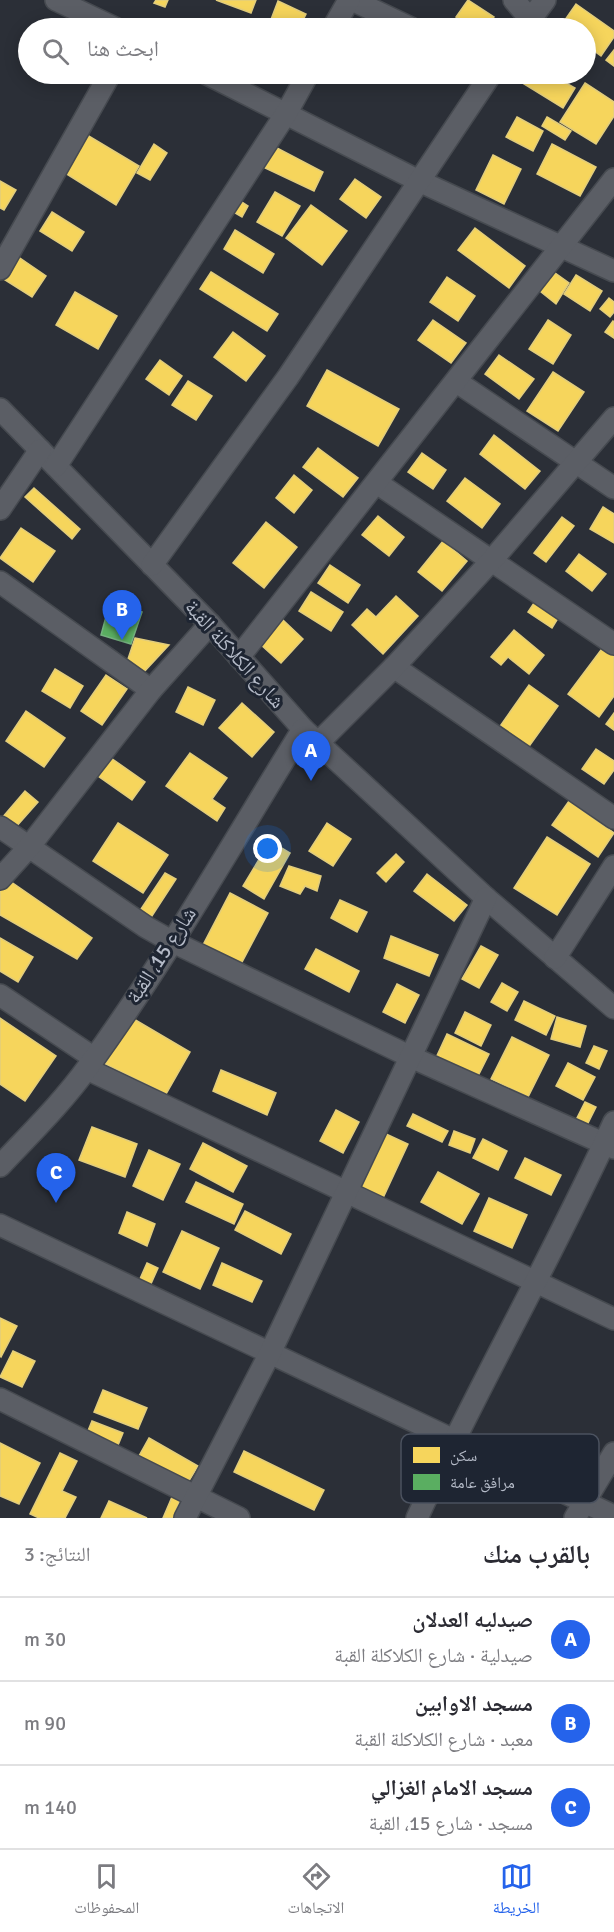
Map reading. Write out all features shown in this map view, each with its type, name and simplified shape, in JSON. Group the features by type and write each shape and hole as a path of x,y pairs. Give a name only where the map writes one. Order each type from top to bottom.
{"street":[{"path":"339,18 350,0 389,18"},
{"path":"514,0 524,18"},
{"path":"532,18 545,0"},
{"path":"69,3 97,18"},
{"path":"0,269 104,84"},
{"path":"228,84 419,181 614,271"},
{"path":"56,466 287,112 302,84"},
{"path":"152,565 288,377 485,84"},
{"path":"239,657 614,179"},
{"path":"457,382 573,463 614,488"},
{"name":"شارع الكلاكلة القبة","path":"0,409 210,624 311,736 486,898 614,1008"},
{"name":"شارع 15، القبة","path":"0,1166 91,1064 171,941 311,736 394,667 492,560 614,418"},
{"path":"0,509 40,450"},
{"path":"376,483 614,644"},
{"path":"0,582 151,690"},
{"path":"0,879 29,847 151,690 210,624"},
{"path":"394,667 614,818"},
{"path":"0,827 171,941 411,1057 609,1146"},
{"path":"555,958 614,866"},
{"path":"185,1518 270,1353 486,898"},
{"path":"0,995 91,1064 348,1192 614,1319"},
{"path":"456,1434 609,1146 614,1122"},
{"path":"0,1225 442,1434"},
{"path":"0,1399 239,1518"},
{"path":"599,1479 614,1453"},
{"path":"417,1518 424,1503"},
{"path":"566,1503 580,1511 614,1516"}],"building: سكن":[{"path":"156,0 168,0 165,7 154,3"},
{"path":"216,0 256,0 251,13"},
{"path":"468,0 494,17 458,18 456,17"},
{"path":"278,1 306,14 304,18 272,18"},
{"path":"576,4 596,18 566,18"},
{"path":"596,18 614,31 614,37 601,56 596,52"},
{"path":"614,50 614,66 606,60"},
{"path":"524,84 568,84 575,88 563,108"},
{"path":"584,84 614,102 614,116 596,144 560,122"},
{"path":"517,117 543,131 533,151 506,137"},
{"path":"547,117 571,131 565,140 542,126"},
{"path":"87,135 139,166 116,205 65,173"},
{"path":"154,144 167,153 150,180 137,173"},
{"path":"552,144 596,167 580,196 537,174"},
{"path":"275,147 323,172 314,191 265,168"},
{"path":"493,155 521,169 504,204 476,190"},
{"path":"355,179 381,197 366,218 340,199"},
{"path":"0,181 16,190 4,210 0,208"},
{"path":"275,192 300,206 282,236 257,222"},
{"path":"237,199 248,206 242,217 230,210"},
{"path":"311,205 347,231 322,265 286,238"},
{"path":"52,212 84,232 72,251 40,231"},
{"path":"475,228 525,266 509,288 458,250"},
{"path":"235,230 274,254 263,273 224,249"},
{"path":"17,256 46,276 32,297 2,278"},
{"path":"551,270 569,283 556,304 536,288"},
{"path":"211,272 278,314 267,331 200,289"},
{"path":"576,275 602,291 590,311 564,294"},
{"path":"447,277 475,296 458,321 430,302"},
{"path":"75,292 117,316 98,349 56,325"},
{"path":"609,298 614,302 614,312 610,317 600,309"},
{"path":"433,320 466,343 451,363 418,340"},
{"path":"548,320 571,335 553,364 529,349"},
{"path":"614,322 614,338 605,332"},
{"path":"233,332 265,356 246,381 214,357"},
{"path":"499,355 534,379 519,399 485,374"},
{"path":"160,360 182,376 169,395 146,379"},
{"path":"327,370 399,409 378,446 307,406"},
{"path":"553,372 584,392 558,431 527,411"},
{"path":"188,381 212,396 196,420 172,405"},
{"path":"494,435 540,471 525,489 480,454"},
{"path":"318,448 358,478 343,497 303,467"},
{"path":"422,453 446,470 433,489 408,472"},
{"path":"294,475 312,490 294,513 276,498"},
{"path":"465,478 500,504 482,528 447,501"},
{"path":"34,488 80,529 72,539 25,497"},
{"path":"603,507 614,514 614,543 590,529"},
{"path":"378,516 404,537 389,556 362,535"},
{"path":"562,517 574,526 546,562 534,553"},
{"path":"266,522 297,547 264,588 233,563"},
{"path":"21,528 55,551 33,582 0,558"},
{"path":"443,541 467,561 442,591 418,572"},
{"path":"579,554 606,574 592,591 566,571"},
{"path":"330,565 360,585 348,603 318,583"},
{"path":"311,592 343,612 331,631 299,611"},
{"path":"396,596 418,616 383,654 352,625 367,609 376,617"},
{"path":"536,600 560,615 552,628 528,612"},
{"path":"283,620 303,639 281,663 260,644"},
{"path":"514,630 544,655 529,674 508,657 501,665 491,657"},
{"path":"135,638 169,645 142,674 126,665"},
{"path":"604,646 614,653 614,696 599,717 568,694"},
{"path":"55,669 83,686 70,708 42,691"},
{"path":"106,675 127,689 102,725 81,711"},
{"path":"529,685 558,706 525,752 496,732"},
{"path":"188,687 215,700 203,725 176,712"},
{"path":"242,703 274,732 252,757 219,728"},
{"path":"26,711 65,738 44,767 6,741"},
{"path":"614,713 614,730 606,724"},
{"path":"596,749 614,761 614,770 604,784 582,769"},
{"path":"190,753 227,778 212,799 225,808 217,821 166,786"},
{"path":"111,758 145,782 132,800 98,776"},
{"path":"25,791 38,802 15,828 2,818"},
{"path":"569,801 614,833 598,857 552,825"},
{"path":"118,823 168,855 143,893 93,861"},
{"path":"327,823 351,839 333,866 309,851"},
{"path":"547,837 590,864 557,915 514,888"},
{"path":"270,841 290,853 264,899 243,886"},
{"path":"396,854 404,862 386,882 377,873"},
{"path":"289,866 321,876 317,891 305,886 300,894 280,886"},
{"path":"165,873 176,879 150,919 139,912"},
{"path":"427,874 467,905 454,921 414,891"},
{"path":"7,879 92,938 77,959 0,915 0,887"},
{"path":"230,893 268,913 241,964 203,945"},
{"path":"340,900 367,912 357,932 331,918"},
{"path":"391,936 438,955 429,976 384,958"},
{"path":"0,938 33,957 18,982 0,971"},
{"path":"481,946 498,955 479,988 462,979"},
{"path":"316,949 359,971 349,992 305,969"},
{"path":"502,983 518,992 507,1011 491,1002"},
{"path":"397,984 419,995 405,1023 383,1012"},
{"path":"524,1001 555,1016 546,1035 515,1020"},
{"path":"465,1012 491,1025 481,1046 455,1033"},
{"path":"557,1017 586,1026 580,1047 551,1039"},
{"path":"0,1018 56,1056 25,1101 0,1084"},
{"path":"132,1018 190,1052 166,1094 105,1064"},
{"path":"447,1034 489,1054 476,1080 435,1060"},
{"path":"512,1037 549,1055 528,1097 491,1079"},
{"path":"594,1046 607,1051 599,1069 586,1063"},
{"path":"568,1063 595,1077 583,1100 556,1086"},
{"path":"221,1070 276,1093 267,1115 213,1091"},
{"path":"585,1102 596,1107 585,1129 574,1124"},
{"path":"336,1110 359,1122 343,1153 320,1141"},
{"path":"413,1114 448,1131 442,1142 407,1126"},
{"path":"92,1127 137,1144 125,1177 79,1160"},
{"path":"454,1131 475,1139 470,1153 449,1145"},
{"path":"386,1134 408,1144 383,1198 361,1188"},
{"path":"483,1139 507,1151 498,1170 473,1158"},
{"path":"203,1143 247,1166 233,1192 190,1169"},
{"path":"149,1150 180,1164 163,1200 133,1186"},
{"path":"525,1158 561,1175 551,1195 515,1178"},
{"path":"438,1172 479,1194 462,1224 421,1202"},
{"path":"196,1182 243,1204 234,1224 186,1202"},
{"path":"489,1198 527,1215 512,1248 474,1231"},
{"path":"245,1211 291,1234 281,1254 235,1230"},
{"path":"127,1212 155,1224 147,1246 119,1233"},
{"path":"182,1231 219,1248 200,1289 163,1272"},
{"path":"147,1263 158,1268 150,1286 139,1281"},
{"path":"222,1263 262,1281 252,1302 213,1285"},
{"path":"0,1318 17,1326 1,1357 0,1356"},
{"path":"13,1351 35,1361 22,1387 0,1377"},
{"path":"103,1390 147,1408 138,1429 94,1412"},
{"path":"92,1421 123,1433 116,1450 85,1438"},
{"path":"149,1438 198,1466 187,1484 139,1456"},
{"path":"0,1443 40,1463 19,1504 0,1496"},
{"path":"244,1451 324,1490 314,1510 234,1472"},
{"path":"60,1453 77,1461 62,1491 76,1497 65,1518 39,1518 30,1514"},
{"path":"172,1497 180,1500 173,1518 163,1518"},
{"path":"109,1501 147,1518 101,1518"}],"building: مرافق عامة":[{"path":"110,602 142,612 131,644 101,635"}],"place":[{"name":"مسجد الاوابين","path":"122,640"},
{"name":"صيدليه العدلان","path":"311,781"},
{"name":"مسجد الامام الغزالي","path":"56,1203"}]}
